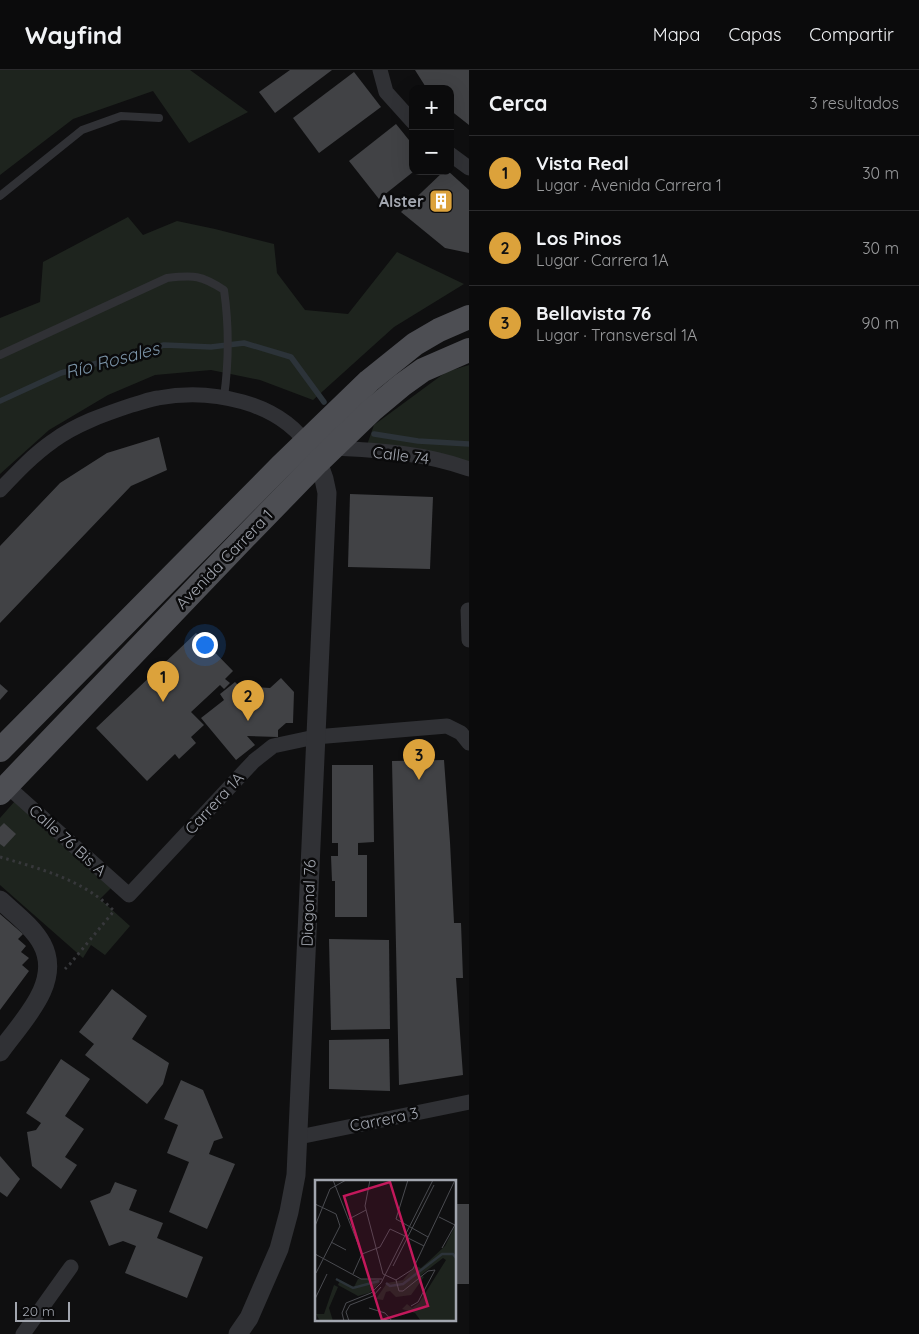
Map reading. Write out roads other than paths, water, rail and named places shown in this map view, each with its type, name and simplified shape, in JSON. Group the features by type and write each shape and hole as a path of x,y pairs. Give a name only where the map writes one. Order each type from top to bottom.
{"main road":[{"name":"Avenida Carrera 1","path":"0,750 306,441 369,380 415,344 439,330 469,318"},
{"name":"Avenida Carrera 1","path":"4,790 325,455 372,410 423,370 469,350"}],"street":[{"path":"380,70 386,92 409,118"},
{"path":"454,157 469,168"},
{"path":"0,490 32,457 54,440 104,414 157,398 189,395 224,397 258,408 282,419 325,455"},
{"name":"Calle 74","path":"325,455 358,450 428,457 469,468"},
{"name":"Diagonal 76","path":"238,1334 249,1318 278,1249 290,1212 296,1175 326,493 324,479 325,455"},
{"path":"468,610 469,640"},
{"name":"Carrera 1A","path":"129,895 254,761 273,746 315,737 447,726 466,734"},
{"name":"Calle 76 Bis A","path":"4,790 129,895"},
{"path":"0,900 36,935 42,945 48,965 45,988 39,999 0,1052"},
{"name":"Carrera 3","path":"298,1136 469,1102"},
{"path":"23,1334 71,1268"}],"lane":[{"path":"0,196 82,130 121,116 159,118"},
{"path":"0,355 167,278 192,275 210,280 224,290 228,313 227,372 224,397"}],"waterway":[{"name":"Río Rosales","path":"0,401 61,373 164,345 211,347 244,343 291,357 324,402"},
{"name":"Río Rosales","path":"374,434 418,441 469,444"}],"place":[{"name":"Alster","path":"441,201"},
{"name":"Vista Real","path":"163,702"},
{"name":"Los Pinos","path":"248,721"},
{"name":"Bellavista 76","path":"419,780"}]}
